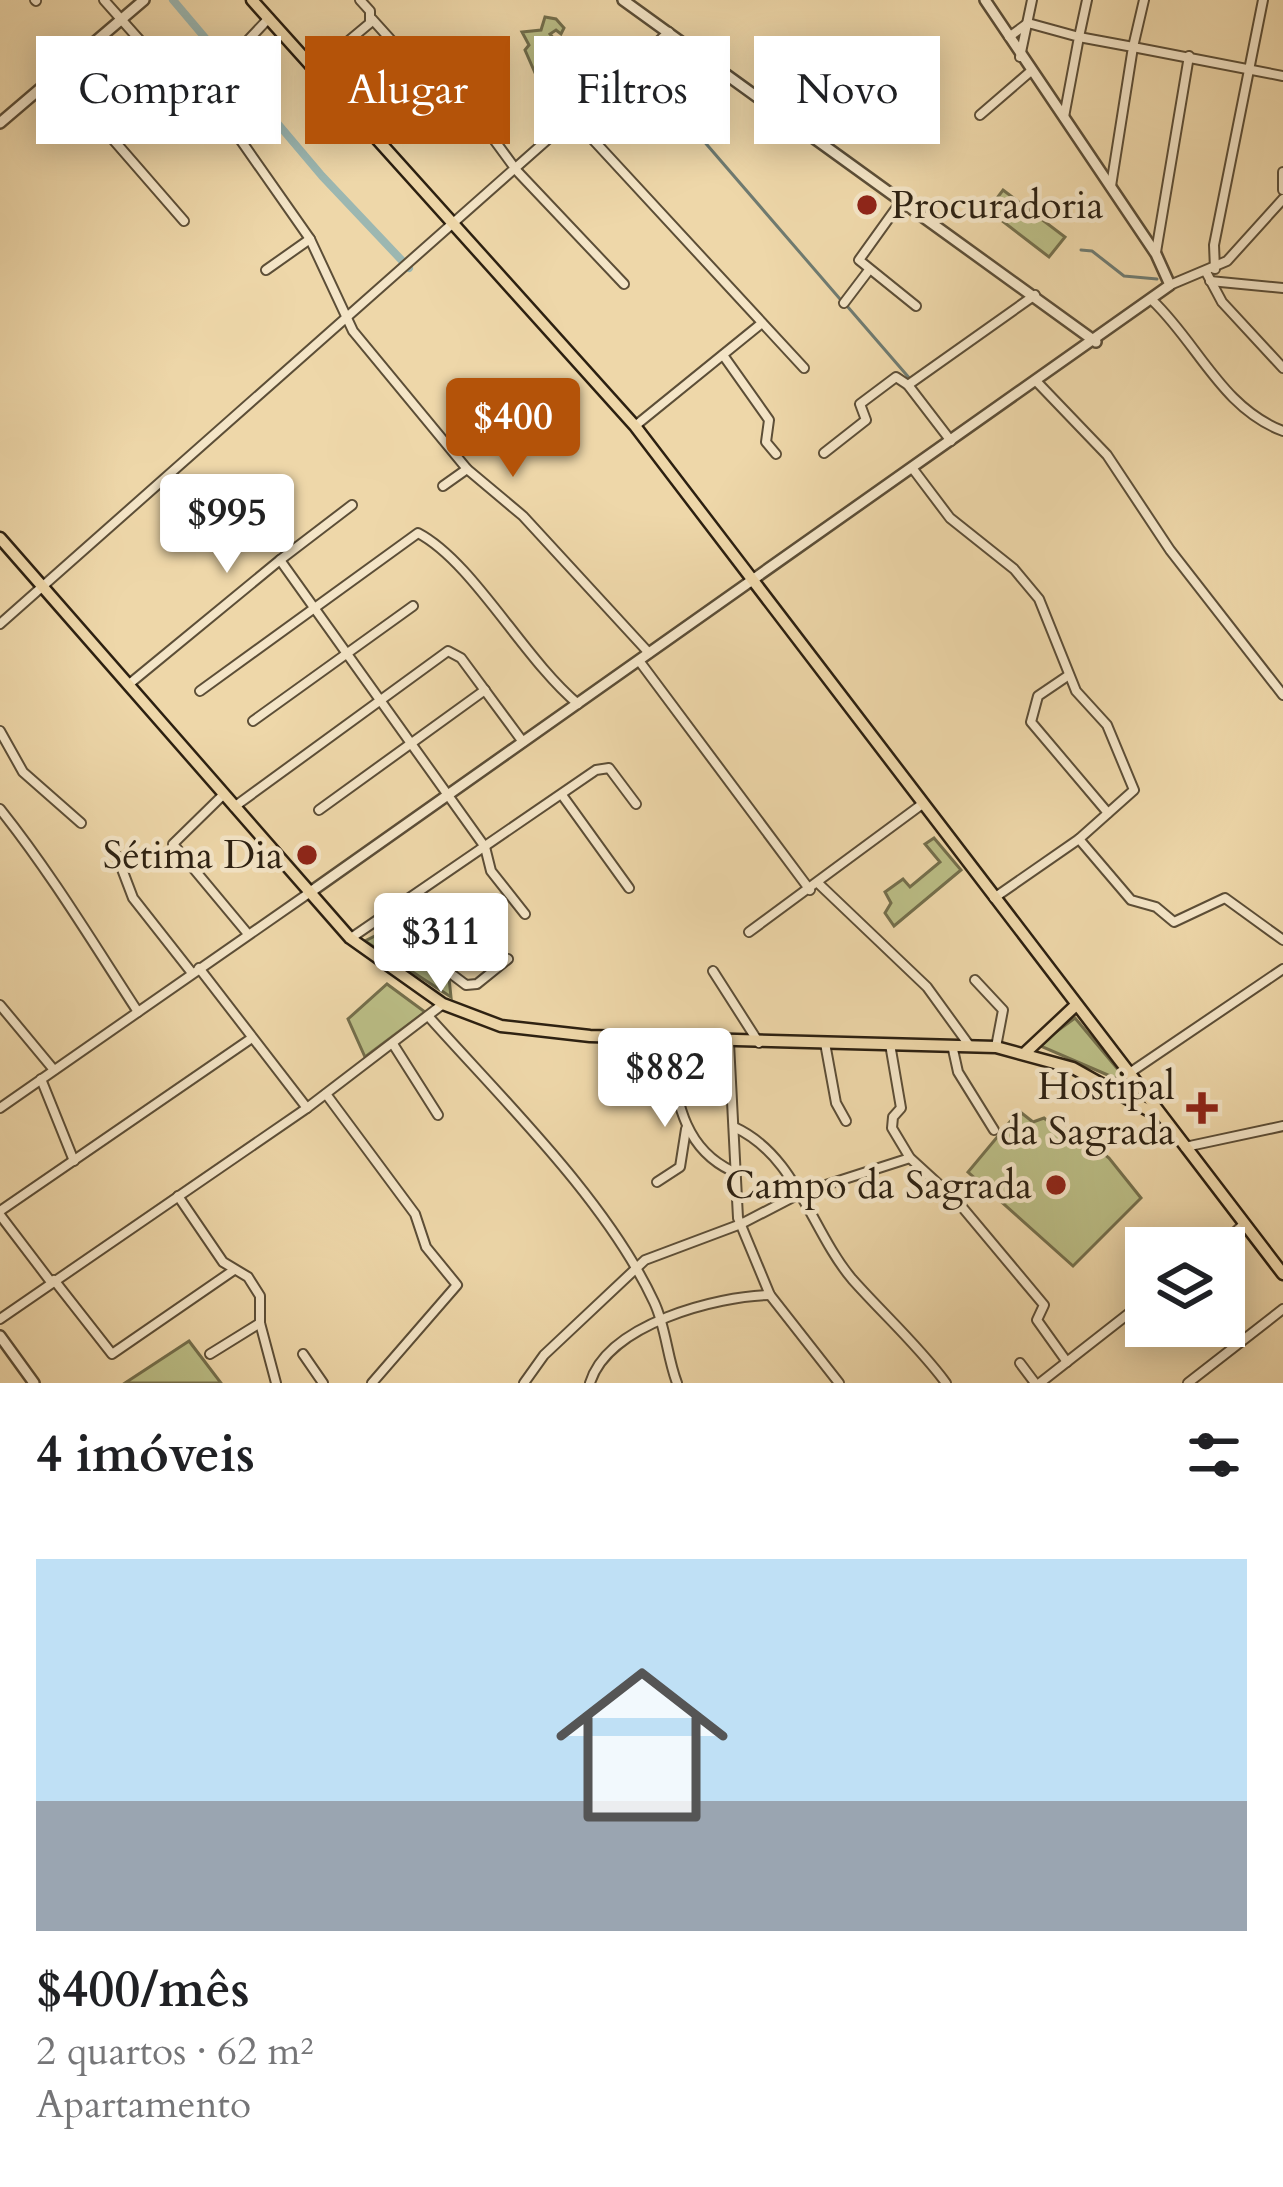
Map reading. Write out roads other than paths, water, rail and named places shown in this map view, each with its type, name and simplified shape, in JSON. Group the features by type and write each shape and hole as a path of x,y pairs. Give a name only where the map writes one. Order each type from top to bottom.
{"main road":[{"path":"252,0 305,56"},
{"path":"383,144 635,427 1283,1274"},
{"path":"0,538 350,938 443,1004 501,1026 667,1041 996,1047 1073,1068 1161,1118"},
{"path":"1026,1052 1076,1006"}],"street":[{"path":"104,0 235,132 310,239 349,319 467,469 523,516 645,658 814,887 927,987 969,1045"},
{"path":"102,36 144,0"},
{"path":"360,0 455,111 482,122 518,171 624,284"},
{"path":"622,0 1096,341"},
{"path":"985,0 1156,254 1170,285"},
{"path":"1020,57 1032,0"},
{"path":"1064,117 1087,0"},
{"path":"1110,189 1144,0"},
{"path":"1263,0 1212,268 1283,368"},
{"path":"252,36 269,18"},
{"path":"353,36 372,19"},
{"path":"1008,38 1028,23"},
{"path":"1028,23 1283,76"},
{"path":"666,36 670,32"},
{"path":"1156,254 1189,56"},
{"path":"980,115 1030,71"},
{"path":"0,123 36,93"},
{"path":"117,144 184,221"},
{"path":"0,624 547,144"},
{"path":"597,144 804,368"},
{"path":"0,1108 1154,301 1170,285 1212,268 1282,192 1283,172"},
{"path":"902,200 861,253 861,264 916,305"},
{"path":"266,270 310,239"},
{"path":"1212,268 1279,289 1283,299"},
{"path":"844,302 869,270"},
{"path":"908,385 1037,295"},
{"path":"1154,301 1192,340 1230,398 1283,431"},
{"path":"635,427 762,323"},
{"path":"723,355 769,420 766,442 776,454"},
{"path":"824,453 866,420 860,404 898,376 952,442"},
{"path":"1037,382 1102,448 1170,550 1283,695"},
{"path":"443,486 467,469"},
{"path":"913,469 950,518 1027,582 1043,605 1069,675 1114,736 1134,788 1079,839 994,898"},
{"path":"127,686 352,505"},
{"path":"200,691 408,536 422,534 467,573 512,636 578,704"},
{"path":"280,560 485,847 490,871 525,914"},
{"path":"253,721 413,606"},
{"path":"234,807 448,651 461,658 523,742"},
{"path":"1069,675 1038,696 1031,722 1108,813"},
{"path":"319,810 485,690"},
{"path":"0,731 22,772 81,823"},
{"path":"350,938 606,766 636,803"},
{"path":"224,794 173,844 248,934"},
{"path":"562,795 629,888"},
{"path":"749,932 921,805"},
{"path":"0,809 47,866 68,908 138,1012"},
{"path":"1079,839 1131,900 1156,907 1174,922 1225,898 1283,940"},
{"path":"117,856 133,898 307,1108"},
{"path":"391,913 440,967 466,985 477,984 508,959"},
{"path":"1128,1074 1283,969"},
{"path":"712,971 759,1043"},
{"path":"975,980 1003,1010 996,1047"},
{"path":"0,1319 307,1108 443,1004"},
{"path":"0,1005 54,1070"},
{"path":"429,1017 522,1118 634,1269 661,1321 676,1383"},
{"path":"234,1270 112,1354 0,1213 249,1040"},
{"path":"667,1041 695,1146 733,1171"},
{"path":"729,1043 733,1171 741,1225 770,1294 839,1383"},
{"path":"825,1043 836,1103 846,1120"},
{"path":"393,1044 438,1115"},
{"path":"890,1044 902,1108 892,1128 910,1158 957,1201 1042,1304 1036,1320 1067,1362"},
{"path":"952,1045 958,1072 994,1130"},
{"path":"41,1079 74,1161"},
{"path":"326,1094 415,1214 426,1247 457,1285 372,1383"},
{"path":"1185,1147 1283,1126"},
{"path":"657,1182 680,1167 687,1127"},
{"path":"734,1127 758,1140 801,1192 840,1263 946,1383"},
{"path":"524,1383 544,1355 634,1269 741,1225 801,1192 880,1172 910,1158"},
{"path":"178,1196 234,1270 248,1277 260,1296 260,1323 275,1383"},
{"path":"1241,1227 1244,1224"},
{"path":"590,1383 606,1359 661,1321 698,1304 770,1294"},
{"path":"1188,1383 1283,1310"},
{"path":"1020,1364 1038,1383 1125,1316"},
{"path":"210,1354 260,1323"},
{"path":"0,1336 34,1383"},
{"path":"303,1354 323,1383"}],"waterway":[{"path":"173,0 322,176 409,268"},
{"path":"706,144 840,299"},
{"path":"1081,250 1092,251 1124,276 1157,279"},
{"path":"847,306 911,380"}],"place":[{"name":"Procuradoria","path":"867,205"},
{"name":"Sétima Dia","path":"307,855"},
{"name":"Hostipal da Sagrada","path":"1202,1108"},
{"name":"Campo da Sagrada","path":"1056,1185"}]}
